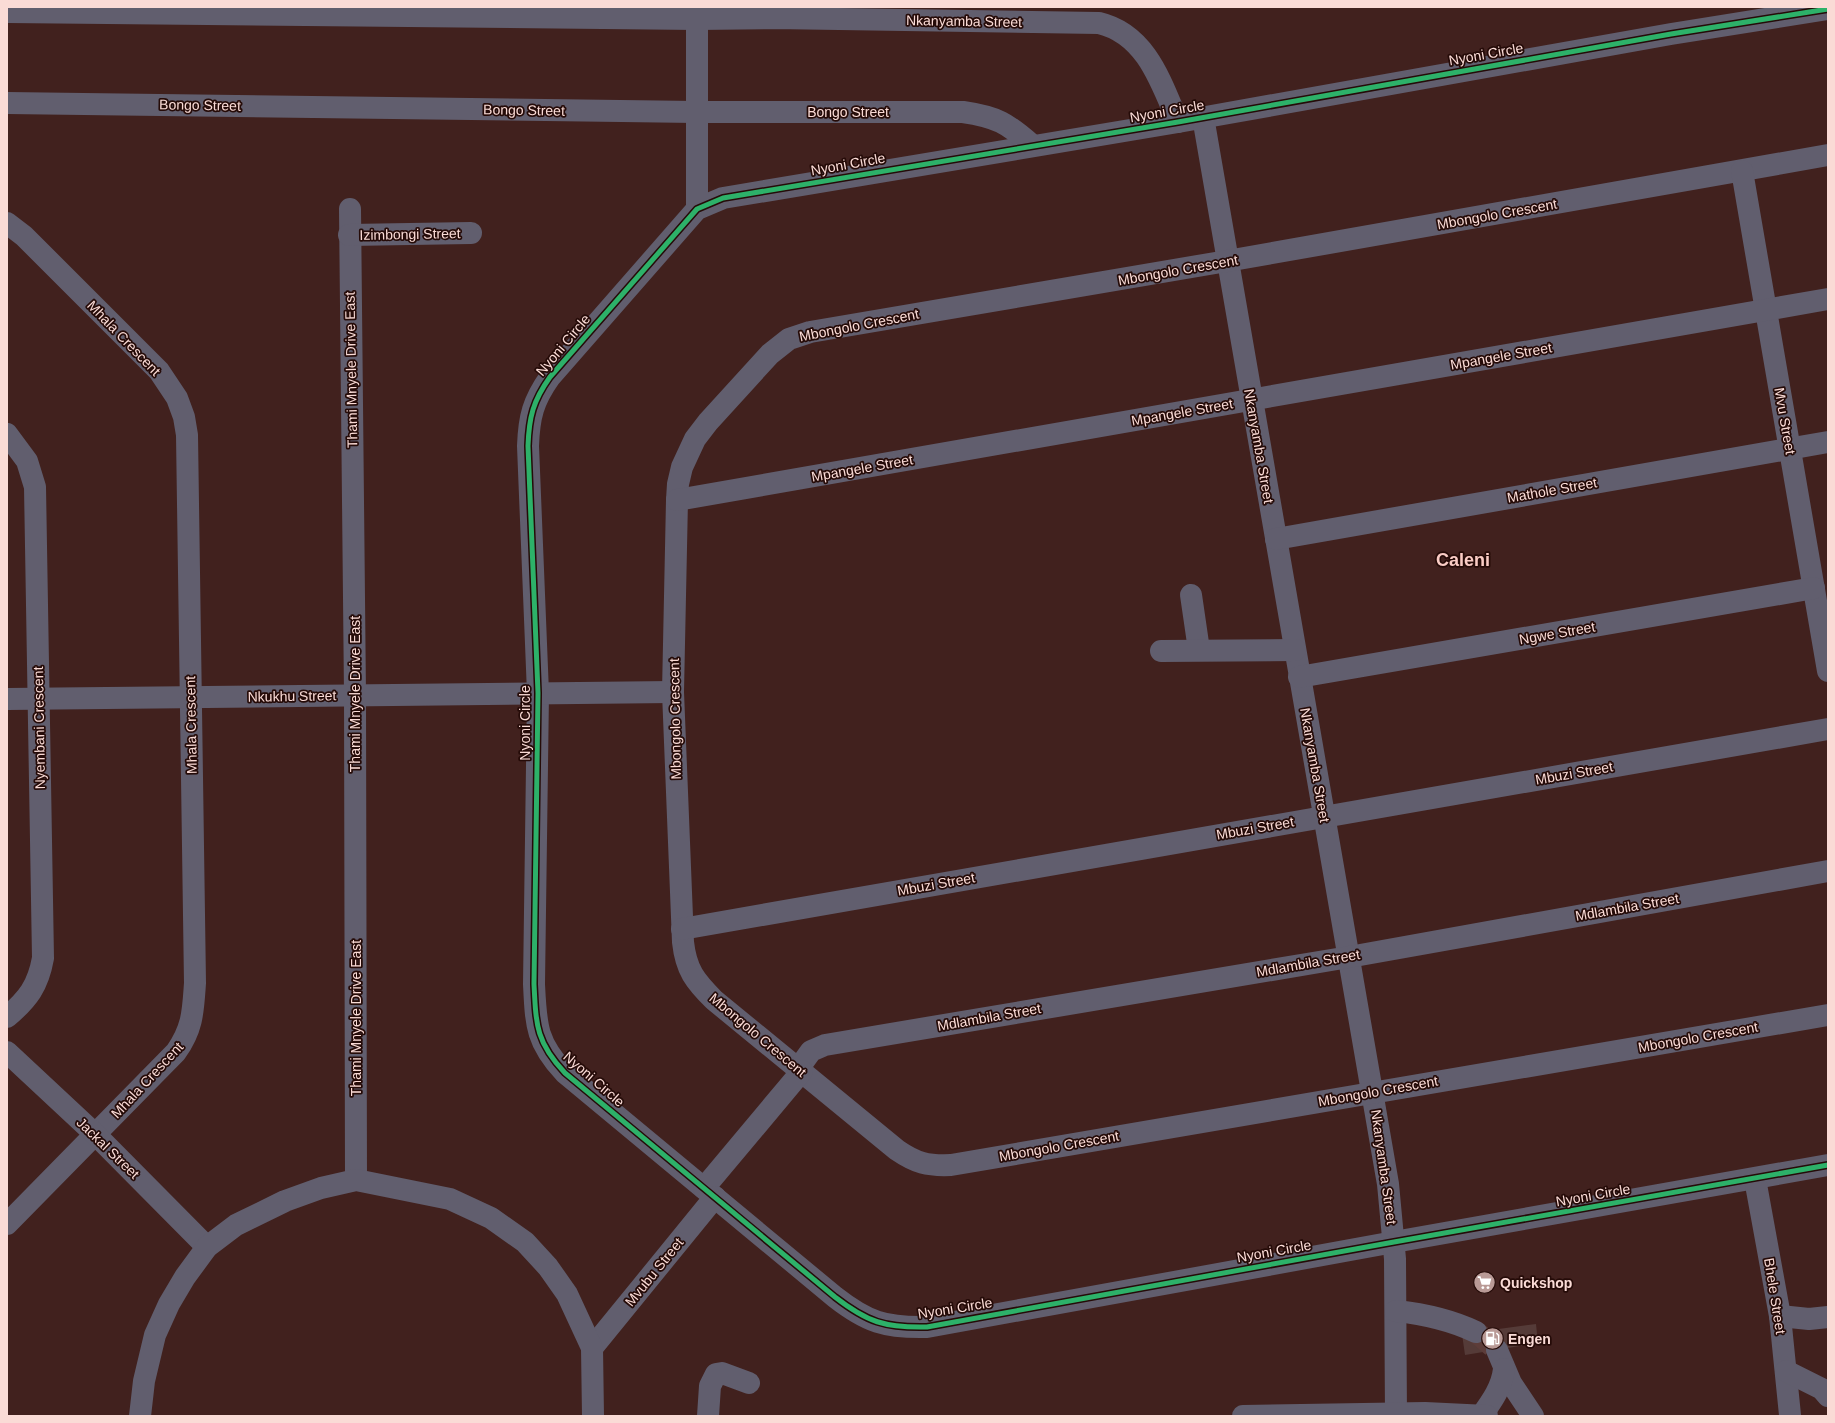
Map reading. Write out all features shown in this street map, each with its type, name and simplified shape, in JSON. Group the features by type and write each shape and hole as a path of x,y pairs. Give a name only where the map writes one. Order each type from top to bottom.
{"street":[{"name":"Nyoni Circle","path":"1828,9 1671,34 1178,122 1032,145 742,194 716,200 697,209 550,377 539,393 530,416 528,446 538,693 534,984 536,1018 540,1035 552,1059 565,1073 852,1310 872,1321 913,1327 927,1327 1394,1242 1828,1166"},
{"name":"Nkanyamba Street","path":"7,12 697,13 774,18 1098,23 1115,28 1126,34 1139,46 1154,69 1178,122"},
{"path":"697,13 697,209"},
{"name":"Bongo Street","path":"7,103 696,112 963,112 999,120 1012,127 1032,145"},
{"name":"Nkanyamba Street","path":"1203,117 1226,261 1388,1184 1394,1242 1396,1311 1396,1415"},
{"name":"Mbongolo Crescent","path":"1828,155 1226,261 810,332 789,339 770,354 737,388 695,439 688,452 680,474 677,500 673,692 682,929 684,956 693,978 714,1000 770,1044 896,1150 918,1163 930,1165 951,1165 1828,1015"},
{"name":"Mvu Street","path":"1742,171 1828,671"},
{"name":"Thami Mnyele Drive East","path":"350,209 355,695 356,1180"},
{"name":"Mhala Crescent","path":"7,223 24,236 159,371 177,398 184,417 187,435 195,982 190,1026 185,1039 176,1052 7,1224"},
{"name":"Izimbongi Street","path":"350,235 471,233"},
{"name":"Mpangele Street","path":"677,500 1828,299"},
{"name":"Nyembani Crescent","path":"7,434 27,461 35,487 43,958 36,985 30,994 7,1017"},
{"name":"Mathole Street","path":"1276,539 1828,442"},
{"name":"Ngwe Street","path":"1299,677 1814,588"},
{"path":"1191,595 1199,650"},
{"path":"1161,651 1295,650"},
{"name":"Nkukhu Street","path":"7,699 673,692"},
{"name":"Mbuzi Street","path":"682,929 1828,729"},
{"name":"Mdlambila Street","path":"811,1051 829,1044 1349,957 1828,871"},
{"path":"770,1044 811,1051 800,1070"},
{"name":"Jackal Street","path":"7,1052 96,1135 207,1246"},
{"name":"Mvubu Street","path":"592,1348 800,1070"},
{"name":"Bhele Street","path":"1755,1179 1780,1316 1790,1415"},
{"path":"140,1416 144,1381 155,1336 169,1304 185,1277 207,1246 236,1226 285,1201 321,1188 356,1180 450,1199 491,1218 525,1242 559,1280 577,1313 592,1348 593,1416"},
{"path":"1396,1311 1440,1318 1476,1332"},
{"path":"1780,1316 1810,1318 1828,1317"},
{"path":"1243,1416 1484,1416 1503,1377 1500,1359 1517,1394 1533,1416"},
{"path":"1786,1371 1822,1389 1828,1396"},
{"path":"708,1416 710,1386 716,1374 722,1373 749,1383"}],"building":[{"path":"1536,1324 1538,1343 1465,1355 1462,1334"}],"tunnel":[{"path":"1476,1332 1497,1350"}],"cycle path":[{"path":"1828,9 1671,34 1178,122 723,198 697,209 550,377 544,386 533,410 529,426 528,446 538,693 534,984 539,1032 548,1052 565,1073 846,1306 867,1318 888,1325 927,1327 1828,1165"}],"place":[{"name":"Quickshop","path":"1484,1283"},
{"name":"Engen","path":"1493,1339"}],"district":[{"name":"Caleni","path":"1463,560"}]}
